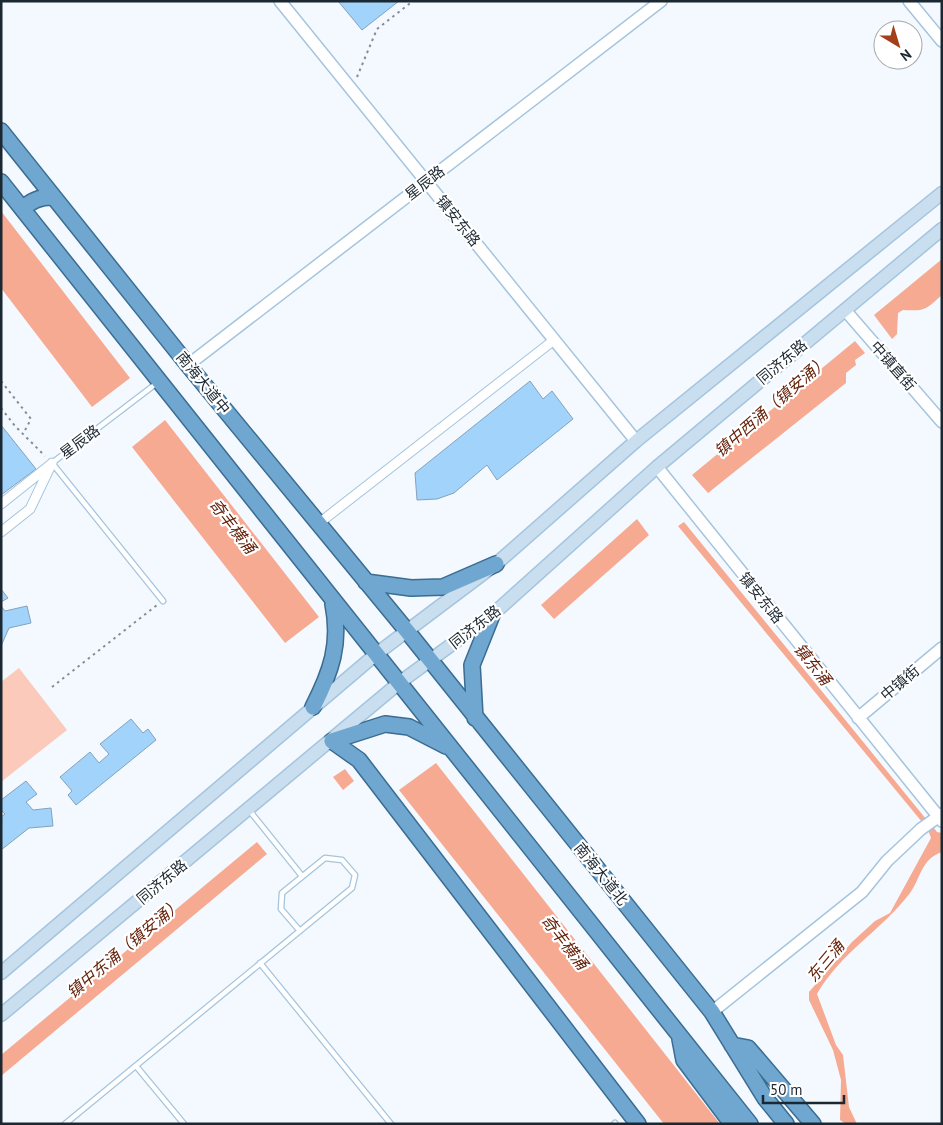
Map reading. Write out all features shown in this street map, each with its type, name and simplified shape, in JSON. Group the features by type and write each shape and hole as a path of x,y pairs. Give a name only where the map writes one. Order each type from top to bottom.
{"highway":[{"name":"南海大道中","path":"1,131 188,365 407,631"},
{"path":"1,182 750,1124"},
{"path":"23,209 41,197 52,197"},
{"path":"366,582 411,588 443,587 496,564"},
{"path":"312,707 327,679 333,659 337,624 332,600"},
{"path":"475,718 472,665 492,616"},
{"name":"南海大道北","path":"407,631 712,1012 765,1098 786,1124"},
{"path":"332,741 385,724 410,728 451,749"},
{"path":"332,741 359,760 638,1124"},
{"path":"679,1035 684,1060 732,1124"},
{"path":"732,1045 748,1048 813,1124"}],"main road":[{"name":"同济东路","path":"1,973 312,707 376,654 496,564 636,441 942,193"},
{"name":"同济东路","path":"1,1015 332,741 399,683 492,616 656,467 942,229"}],"street":[{"name":"镇安东路","path":"280,1 636,441"},
{"name":"星辰路","path":"188,365 661,1"},
{"path":"909,1 942,41"},
{"name":"中镇直街","path":"845,310 942,422"},
{"path":"318,524 554,340"},
{"name":"星辰路","path":"1,504 52,463"},
{"path":"1,532 30,509 52,463"},
{"name":"镇安东路","path":"656,467 940,817"},
{"name":"中镇街","path":"858,718 942,648"},
{"path":"712,1012 862,892 887,861 940,817"}],"lane":[{"name":"星辰路","path":"52,463 159,382"},
{"path":"52,463 163,601"},
{"path":"249,810 302,876"},
{"path":"66,1123 260,963 300,931 352,888 355,875 342,860 325,858 282,893 281,909 300,931"},
{"path":"260,963 391,1124"},
{"path":"136,1066 184,1124"}],"path":[{"path":"351,90 377,30 413,1"},
{"path":"1,381 31,419 23,434"},
{"path":"1,408 23,434 52,463"},
{"path":"52,687 163,601"}],"shaded area":[{"path":"19,668 67,730 1,782 1,682"}],"water":[{"path":"1,211 130,378 92,407 1,288"},
{"path":"942,259 942,295 924,309 903,310 898,313 897,334 892,339 874,315"},
{"path":"855,341 865,353 855,360 856,365 846,373 846,383 708,493 692,475"},
{"name":"奇丰横涌","path":"165,420 319,617 285,643 132,447"},
{"path":"637,519 649,535 554,619 541,605"},
{"path":"684,522 926,819 922,822 678,526"},
{"name":"奇丰横涌","path":"436,763 720,1124 664,1124 399,790"},
{"path":"345,769 354,781 343,790 333,777"},
{"path":"931,824 937,832 942,833 942,852 930,859 922,869 910,893 887,919 837,966 817,994 836,1045 843,1055 849,1107 857,1124 846,1124 840,1120 841,1080 833,1050 809,1000 809,992 852,942 875,921 890,913 931,838 927,827"},
{"path":"257,842 267,854 1,1076 1,1055"}],"building":[{"path":"338,1 399,1 362,30"},
{"path":"530,381 543,399 552,391 573,419 497,480 487,465 454,493 437,499 417,500 415,473"},
{"path":"1,425 36,469 1,495"},
{"path":"1,589 8,598 1,602"},
{"path":"1,606 5,611 27,606 31,623 9,628 1,646"},
{"path":"131,719 143,733 148,729 156,740 76,805 68,795 72,791 60,777 90,752 99,763 109,754 100,744"},
{"path":"26,781 37,794 26,802 33,810 51,808 53,826 29,828 1,850 1,817 5,814 1,810 1,800"}],"water label":[{"name":"镇中西涌（镇安涌）","path":"771,406"},
{"name":"镇东涌","path":"813,664"},
{"name":"镇中东涌（镇安涌）","path":"124,948"},
{"name":"东三涌","path":"825,961"}]}
